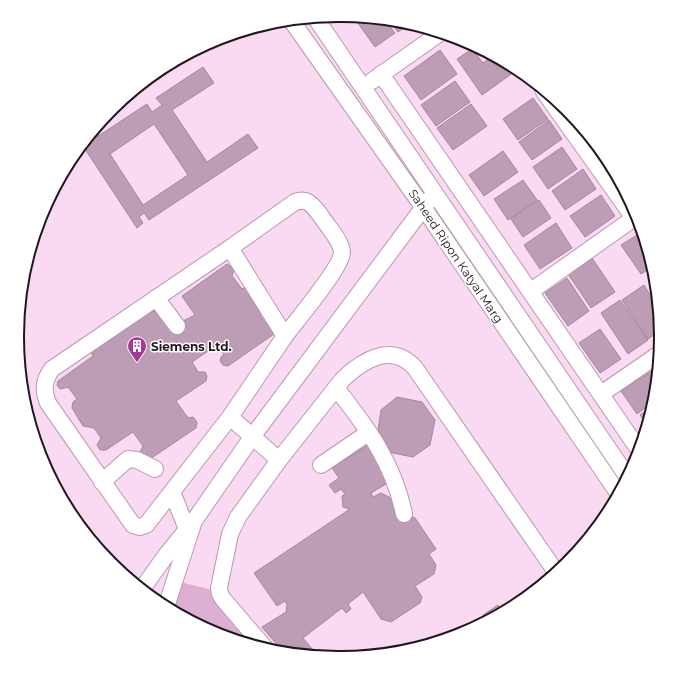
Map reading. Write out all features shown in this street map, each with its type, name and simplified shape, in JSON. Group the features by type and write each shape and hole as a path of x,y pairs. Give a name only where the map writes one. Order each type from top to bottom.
{"street":[{"name":"Saheed Ripon Katyal Marg","path":"319,23 623,471"},
{"name":"Saheed Ripon Katyal Marg","path":"295,25 423,207 614,488"},
{"path":"346,98 434,37"},
{"path":"381,74 635,444"},
{"path":"575,129 619,194"},
{"path":"146,584 190,525 252,437 423,207 436,193"},
{"path":"301,200 312,204 339,244 342,252 337,267 285,336 230,417 146,525 140,527 133,525 128,520 48,403 44,386 46,377 52,369 156,298 295,202 301,200"},
{"path":"531,291 631,220"},
{"path":"230,248 285,336"},
{"path":"156,298 177,326"},
{"path":"258,640 220,594 219,588 230,534 238,517 279,460 336,388 355,367 366,360 378,356 396,356 409,360 552,567"},
{"path":"601,394 653,358"},
{"path":"336,388 387,463 399,492 404,514"},
{"path":"230,417 279,460"},
{"path":"321,465 368,433"},
{"path":"102,482 128,459 137,460 155,469"},
{"path":"168,600 190,525 172,492"}],"shaded area":[{"path":"172,580 221,592 261,641 238,634 200,619 166,599"}],"building":[{"path":"358,23 390,26 395,33 375,47"},
{"path":"394,27 403,29 398,32"},
{"path":"440,50 457,74 421,100 404,76"},
{"path":"470,51 475,53 483,63 488,60 512,74 482,95 457,59"},
{"path":"203,67 214,83 172,110 207,162 248,134 258,148 149,220 144,213 139,217 143,223 137,228 86,150 95,138 147,104 152,112 162,105 156,98","holes":["154,124 188,175 143,205 110,154"]},
{"path":"455,81 470,102 436,126 421,105"},
{"path":"533,98 548,119 518,140 503,119"},
{"path":"471,104 487,126 453,150 437,128"},
{"path":"549,120 562,139 532,160 519,142"},
{"path":"562,147 577,169 548,189 533,167"},
{"path":"503,151 518,172 484,196 469,175"},
{"path":"583,169 596,189 565,210 552,191"},
{"path":"523,180 537,200 508,220 494,199"},
{"path":"601,195 615,216 585,237 570,216"},
{"path":"539,200 551,218 523,237 511,219"},
{"path":"556,223 572,248 540,269 524,245"},
{"path":"637,235 646,271 641,274 621,245"},
{"path":"592,258 615,292 591,308 568,274"},
{"name":"Siemens Ltd.","path":"227,264 234,269 232,276 242,289 247,286 263,306 260,315 267,325 270,324 277,329 274,334 228,366 223,365 220,361 224,354 217,345 192,362 198,372 205,372 207,376 206,381 176,401 188,418 193,417 197,422 196,428 150,459 143,457 140,452 143,446 133,432 106,450 100,450 97,445 101,438 94,428 83,426 72,408 73,402 77,399 68,387 60,389 57,385 58,381 93,356 91,352 148,305 154,312 157,309 171,319 164,323 172,333 185,325 183,321 195,315 182,296"},
{"path":"567,278 589,311 568,326 545,293"},
{"path":"644,285 651,297 654,335 648,339 622,300"},
{"path":"620,300 648,340 628,354 601,313"},
{"path":"600,329 621,359 600,373 579,343"},
{"path":"652,371 645,408 637,414 621,391"},
{"path":"397,397 422,402 435,420 430,445 413,457 388,452 377,437 381,410"},
{"path":"644,412 643,419 640,415"},
{"path":"369,444 389,479 386,484 371,493 373,497 381,493 389,497 393,501 392,507 399,520 410,516 415,518 436,549 429,554 436,565 434,574 415,586 422,597 420,603 391,622 381,619 363,592 348,604 351,609 346,613 342,608 303,638 313,649 277,645 262,627 286,612 287,605 285,601 277,606 254,573 350,509 343,507 342,496 345,494 341,489 335,493 329,485 339,478 332,468"},
{"path":"498,605 499,607 484,616"}],"place":[{"name":"Siemens Ltd.","path":"137,363"}]}
